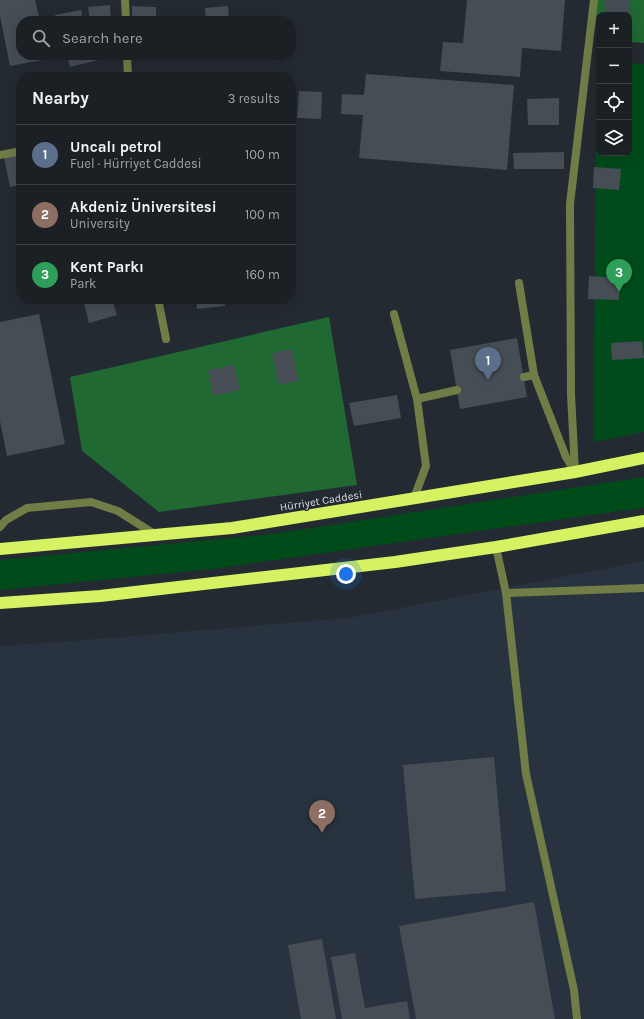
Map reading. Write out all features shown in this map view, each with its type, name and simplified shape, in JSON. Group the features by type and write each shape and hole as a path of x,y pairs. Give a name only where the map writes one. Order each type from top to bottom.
{"highway":[{"name":"Hürriyet Caddesi","path":"0,549 232,528 575,472 644,458"},
{"path":"0,603 124,593 395,562 496,547 644,521"}],"street":[{"path":"124,0 126,16"},
{"path":"575,472 571,394 570,204 594,0"},
{"path":"127,60 128,72"},
{"path":"0,155 16,152"},
{"path":"519,283 534,375 566,457 575,472"},
{"path":"159,304 166,339"},
{"path":"394,314 416,399 426,466 414,498"},
{"path":"524,377 534,375"},
{"path":"416,399 457,390"},
{"path":"0,527 6,520 27,508 91,502 118,511 156,535"},
{"path":"496,547 506,593 526,774 574,990 577,1019"},
{"path":"506,593 644,588"}],"shaded area":[{"path":"644,561 644,1019 0,1019 0,646 348,618"}],"green space":[{"path":"593,0 644,0 644,43 632,42 632,12 596,12 596,31"},
{"path":"632,63 644,64 644,432 593,442 596,156 632,156"},
{"path":"329,317 357,485 159,512 82,451 70,377"},
{"path":"644,477 644,508 212,569 0,590 0,560 272,534"}],"building":[{"path":"0,0 35,0 39,16 16,16 16,60 42,60 10,66 0,16"},
{"path":"467,0 565,0 561,51 522,48 520,77 440,71 443,42 463,43"},
{"path":"604,0 629,0 630,12 606,12"},
{"path":"110,5 111,16 89,16 88,7"},
{"path":"132,6 156,7 156,16 132,16"},
{"path":"228,6 229,16 206,16 205,8"},
{"path":"81,10 82,16 55,16"},
{"path":"68,60 99,60 70,67"},
{"path":"366,74 514,85 507,170 359,158 363,115 341,114 342,94 364,95"},
{"path":"299,91 322,92 321,119 297,118"},
{"path":"559,98 559,125 528,125 527,99"},
{"path":"564,152 564,169 514,169 513,153"},
{"path":"16,155 16,186 10,187 4,158"},
{"path":"594,167 621,169 619,190 593,188"},
{"path":"589,276 620,278 619,300 588,299"},
{"path":"84,304 114,304 117,315 89,323"},
{"path":"196,304 225,304 225,306 197,309"},
{"path":"39,314 65,444 7,456 0,421 0,322"},
{"path":"517,338 527,397 460,409 450,350"},
{"path":"642,341 644,358 612,360 611,343"},
{"path":"292,349 298,381 279,385 272,353"},
{"path":"234,365 240,390 213,396 208,370"},
{"path":"397,395 401,418 354,426 349,403"},
{"path":"494,757 506,891 415,899 403,765"},
{"path":"534,902 555,1019 416,1019 399,926"},
{"path":"322,939 336,1019 301,1019 288,945"},
{"path":"355,953 365,1008 407,1001 410,1019 342,1019 331,957"}],"place":[{"name":"Kent Parkı","path":"619,292"},
{"name":"Uncalı petrol","path":"488,380"},
{"name":"Akdeniz Üniversitesi","path":"322,833"}]}
